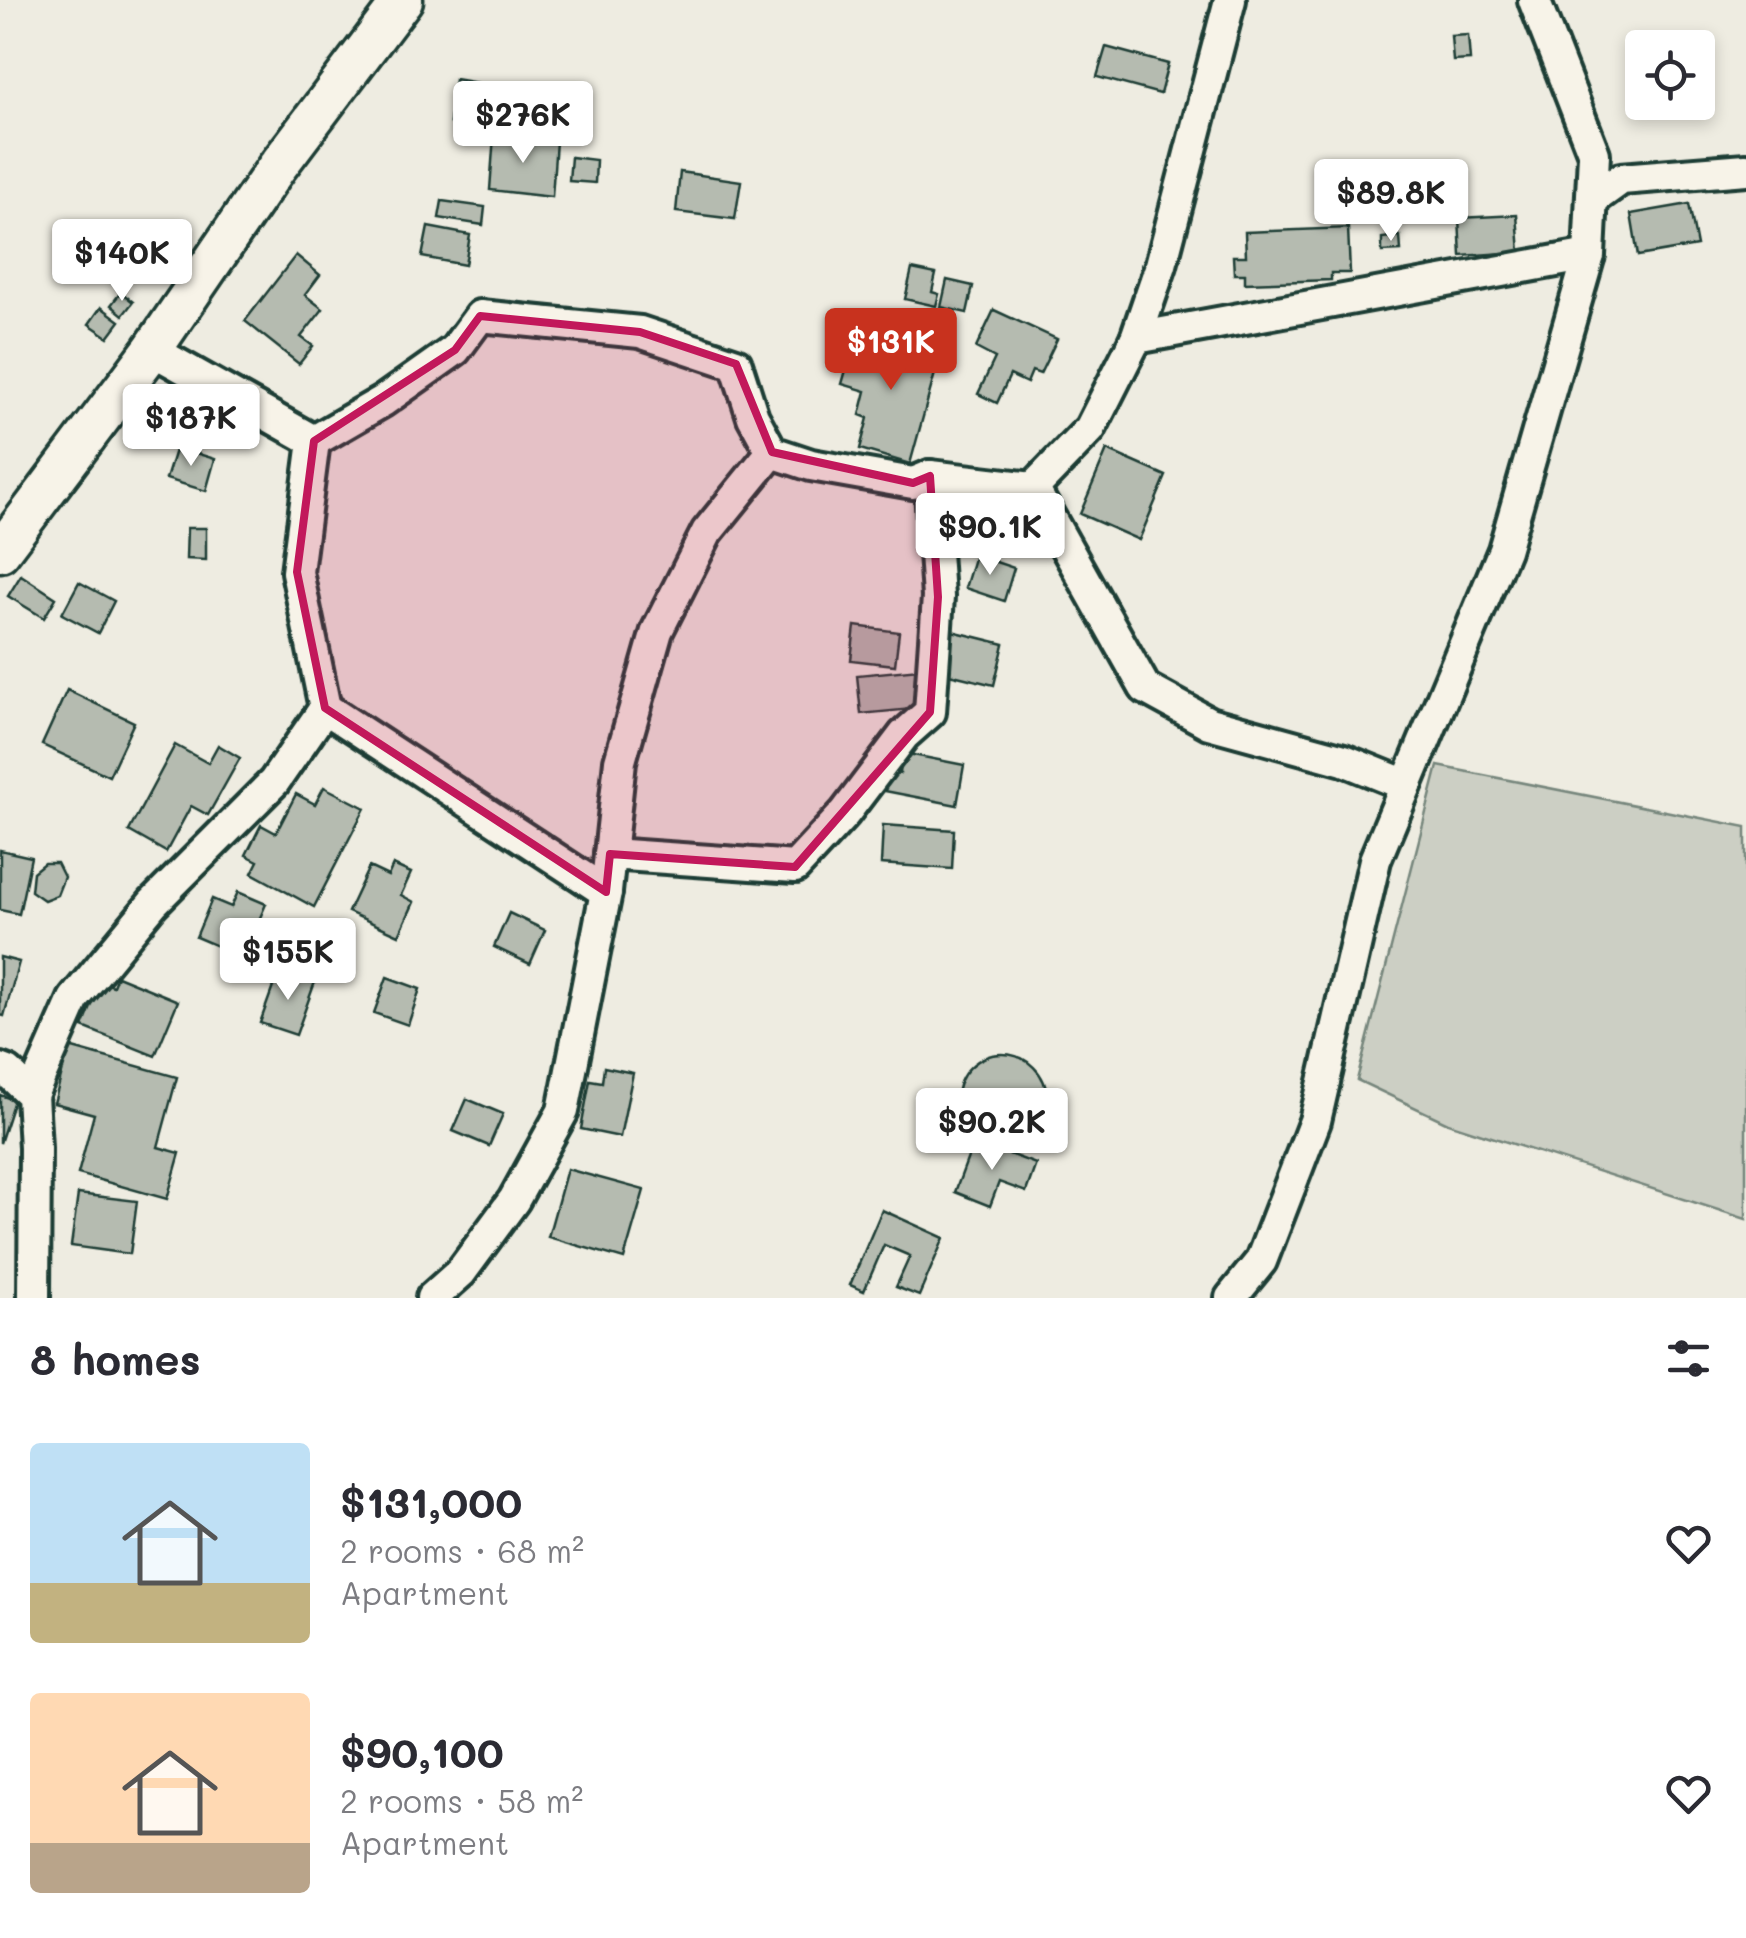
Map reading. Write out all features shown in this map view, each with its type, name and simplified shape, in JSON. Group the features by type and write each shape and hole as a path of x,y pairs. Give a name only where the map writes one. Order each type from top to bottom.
{"main road":[{"path":"0,552 152,350 277,167 402,0"}],"street":[{"path":"1033,488 1090,429 1136,338 1161,264 1230,0"},
{"path":"1231,1298 1260,1262 1315,1121 1375,860 1504,550 1590,254 1594,154 1534,0"},
{"path":"1592,200 1621,180 1746,169"},
{"path":"1136,338 1590,254"},
{"path":"314,441 384,401 455,350 480,316 640,332 736,364 754,417 772,452 811,465 913,483 930,476 1033,488"},
{"path":"152,350 314,441"},
{"path":"314,441 297,572 326,708 606,892"},
{"path":"432,1298 462,1272 514,1200 564,1111 606,892 620,761 657,631 708,532 772,452"},
{"path":"610,854 795,866 845,813 904,734 930,712 938,597 930,476"},
{"path":"1033,488 1144,688 1209,723 1344,760 1406,785"},
{"path":"34,1298 32,1095 74,999 153,903 274,782 326,708"},
{"path":"0,1068 32,1095"}],"highlighted area":[{"path":"480,316 640,332 736,364 772,452 913,483 930,476 938,597 930,712 795,867 610,854 606,892 325,708 297,572 314,441 455,350"}],"shaded area":[{"path":"1438,766 1746,827 1746,1219 1448,1123 1357,1080"}],"building":[{"path":"1468,35 1470,60 1453,61 1451,36"},
{"path":"1106,47 1168,64 1160,94 1097,77"},
{"path":"455,79 478,83 473,126 450,123"},
{"path":"494,135 556,141 552,197 490,190"},
{"path":"571,157 596,160 595,183 569,181"},
{"path":"680,172 741,181 735,219 676,212"},
{"path":"442,201 485,207 483,225 439,218"},
{"path":"1689,204 1697,246 1638,256 1631,214"},
{"path":"1517,215 1520,252 1461,256 1459,218"},
{"path":"428,227 470,235 465,265 422,257"},
{"path":"1348,228 1350,273 1331,273 1331,280 1245,283 1245,274 1234,274 1233,256 1246,256 1245,232"},
{"path":"1400,236 1401,251 1382,252 1382,238"},
{"path":"296,255 320,275 305,295 323,309 301,337 313,346 299,364 245,321"},
{"path":"912,269 936,274 932,292 939,294 936,306 905,299"},
{"path":"947,280 973,286 967,313 941,307"},
{"path":"121,292 133,302 123,315 111,305"},
{"path":"101,307 120,321 108,337 89,324"},
{"path":"994,310 1057,339 1040,374 1032,371 1027,383 1010,375 997,403 978,394 995,358 976,348"},
{"path":"857,332 940,355 910,464 860,449 868,418 860,415 866,391 842,384"},
{"path":"176,447 215,459 206,491 166,479"},
{"path":"1107,450 1166,476 1139,540 1080,514"},
{"path":"187,528 206,528 206,560 186,559"},
{"path":"975,555 1014,568 1004,601 965,588"},
{"path":"21,575 56,598 44,618 8,596"},
{"path":"79,582 114,601 98,633 62,614"},
{"path":"855,626 899,632 895,665 851,660"},
{"path":"952,631 1004,644 994,685 941,672"},
{"path":"919,669 923,708 861,714 857,675"},
{"path":"67,690 134,722 109,776 42,745"},
{"path":"175,745 208,763 218,745 240,758 208,815 191,806 166,852 129,831"},
{"path":"903,753 964,765 957,805 885,791 889,770 900,773"},
{"path":"324,787 365,808 314,907 252,873 258,861 246,855 261,825 276,833 296,794 315,804"},
{"path":"883,825 954,830 952,869 881,864"},
{"path":"0,850 31,857 19,914 0,910"},
{"path":"44,863 57,863 64,877 57,895 44,900 31,891 33,872"},
{"path":"393,865 411,873 401,895 414,902 399,935 348,912 369,867 388,876"},
{"path":"238,892 266,904 243,957 196,937 212,899 231,907"},
{"path":"509,913 545,930 530,964 494,947"},
{"path":"0,957 19,962 4,1016 0,1015"},
{"path":"279,970 315,982 296,1035 260,1023"},
{"path":"117,976 178,1001 155,1056 83,1027 101,982 113,986"},
{"path":"387,977 420,989 408,1025 374,1013"},
{"path":"69,1047 177,1077 158,1147 180,1153 167,1199 78,1174 94,1114 54,1103"},
{"path":"993,1054 1011,1054 1027,1061 1040,1074 1047,1099 1040,1124 1027,1137 1011,1144 993,1144 977,1137 964,1124 957,1108 957,1090 964,1074 977,1061"},
{"path":"604,1067 633,1073 620,1137 581,1129 590,1080 602,1082"},
{"path":"0,1095 14,1100 0,1143"},
{"path":"467,1099 503,1114 489,1146 453,1131"},
{"path":"974,1141 1036,1164 1026,1192 999,1182 990,1206 955,1192"},
{"path":"567,1169 644,1190 624,1259 548,1237"},
{"path":"78,1194 137,1201 130,1254 71,1246"},
{"path":"882,1210 944,1238 919,1296 896,1287 910,1256 884,1245 864,1291 850,1285"}]}
